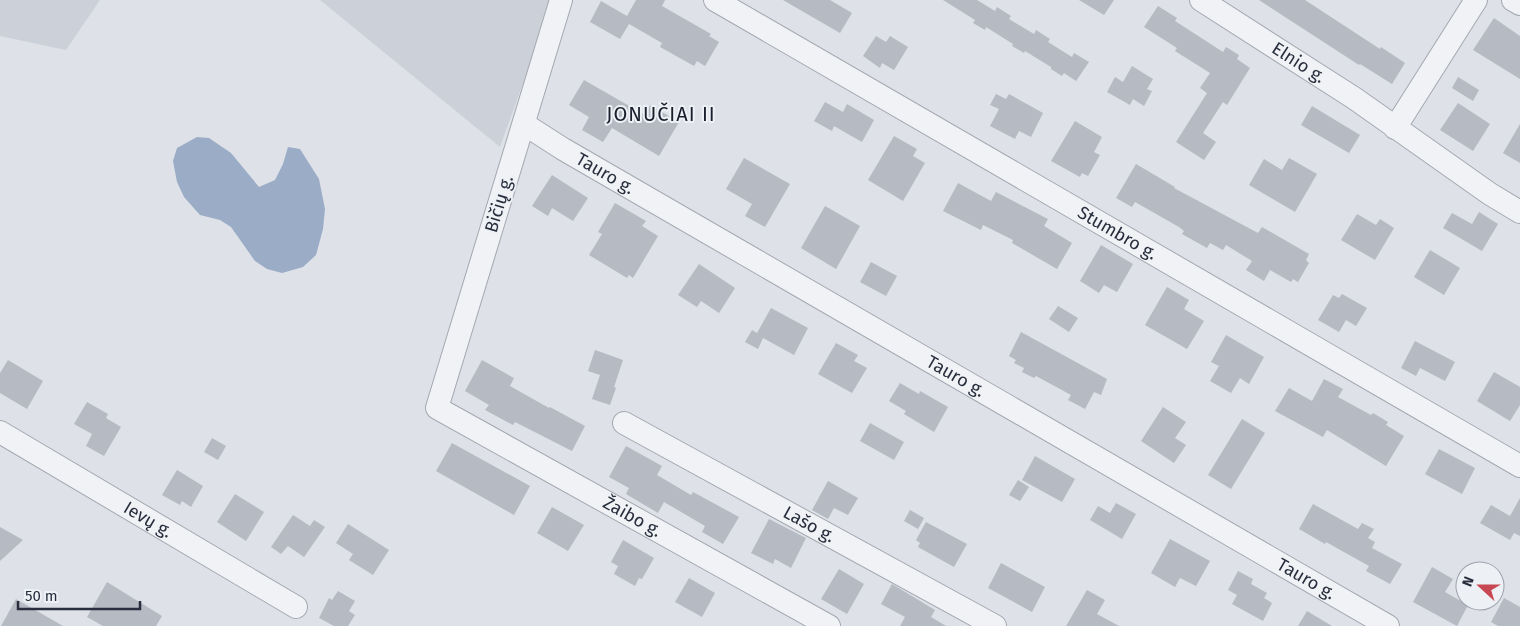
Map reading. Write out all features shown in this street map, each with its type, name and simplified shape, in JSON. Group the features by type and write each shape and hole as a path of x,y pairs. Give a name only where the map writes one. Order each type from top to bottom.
{"street":[{"name":"Bičių g.","path":"437,408 561,0"},
{"name":"Stumbro g.","path":"715,0 1520,466"},
{"name":"Elnio g.","path":"1201,0 1354,98 1490,194 1520,212"},
{"path":"1395,128 1476,0"},
{"path":"1513,0 1520,4"},
{"name":"Tauro g.","path":"524,124 563,149 1388,626"},
{"name":"Žaibo g.","path":"437,408 829,626"},
{"name":"Lašo g.","path":"624,423 995,626"},
{"name":"Ievų g.","path":"0,432 296,607"}],"shaded area":[{"path":"0,0 100,0 66,50 0,36"},
{"path":"320,0 553,0 500,147"}],"water":[{"path":"197,137 209,138 231,153 259,187 275,180 283,164 288,147 300,149 319,179 325,209 323,229 316,255 303,267 282,273 267,269 255,261 231,227 220,220 200,215 184,197 177,182 173,161 177,148"}],"building":[{"path":"636,0 665,0 662,6 711,34 709,36 719,42 705,66 697,61 694,66 660,47 662,43 629,24 620,39 590,22 601,1 627,16"},
{"path":"783,0 830,0 852,13 840,33"},
{"path":"943,0 977,0 995,11 997,7 1011,16 1009,19 1034,34 1036,30 1050,39 1048,42 1072,57 1074,53 1089,62 1076,81 1064,73 1062,76 1025,51 1024,53 1012,46 1013,44 986,27 985,30 973,23 975,20"},
{"path":"1079,0 1114,0 1104,15"},
{"path":"1259,0 1305,0 1405,63 1392,84 1359,65"},
{"path":"1158,6 1177,18 1175,21 1223,52 1226,47 1239,55 1237,59 1250,68 1227,105 1223,102 1203,133 1216,142 1204,160 1176,142 1207,93 1200,88 1210,73 1175,51 1177,48 1144,27"},
{"path":"1494,18 1520,36 1520,79 1473,50"},
{"path":"876,36 886,42 890,36 908,47 894,70 882,63 880,68 863,56"},
{"path":"1132,66 1153,79 1147,89 1152,91 1144,106 1133,99 1130,105 1107,92 1115,77 1123,82"},
{"path":"1458,77 1479,90 1473,101 1452,88"},
{"path":"584,80 645,115 650,105 679,122 659,156 612,128 603,142 582,130 589,117 569,105"},
{"path":"996,94 1006,99 1009,94 1043,113 1031,137 1019,131 1015,139 990,126 999,109 990,105"},
{"path":"825,102 843,112 847,104 874,120 862,142 834,126 832,131 814,121"},
{"path":"1458,103 1490,124 1473,151 1440,130"},
{"path":"1312,106 1360,135 1349,153 1301,125"},
{"path":"1075,121 1102,137 1094,152 1100,155 1088,176 1082,173 1080,177 1051,161"},
{"path":"1520,124 1520,163 1503,153"},
{"path":"894,136 917,149 913,156 925,163 903,201 868,180"},
{"path":"744,158 790,184 765,227 745,216 752,204 726,189"},
{"path":"1289,158 1317,174 1295,212 1249,185 1264,159 1282,170"},
{"path":"1136,164 1174,188 1258,233 1262,227 1309,254 1306,260 1309,263 1298,282 1293,279 1291,282 1270,270 1264,281 1246,270 1252,261 1226,245 1223,250 1210,243 1207,248 1182,234 1184,231 1179,227 1135,202 1132,207 1116,198"},
{"path":"552,175 588,198 573,221 552,208 548,216 532,206"},
{"path":"958,183 991,201 996,192 1048,219 1044,226 1072,243 1057,269 1012,243 1013,240 983,225 981,230 943,211"},
{"path":"615,203 646,221 642,226 658,236 633,278 629,275 627,278 589,255 602,234 598,232"},
{"path":"825,206 860,226 836,269 801,248"},
{"path":"1479,212 1498,224 1482,251 1443,228 1452,213 1472,224"},
{"path":"1357,214 1376,225 1380,219 1394,228 1375,260 1341,240"},
{"path":"1101,245 1133,264 1117,292 1104,285 1099,293 1080,281"},
{"path":"1430,250 1460,268 1444,295 1414,277"},
{"path":"871,262 897,276 886,296 860,282"},
{"path":"699,264 735,288 719,313 701,301 697,307 678,295"},
{"path":"1167,287 1189,300 1184,309 1204,321 1187,349 1145,325"},
{"path":"1342,294 1367,308 1356,326 1346,320 1339,332 1318,320 1333,295 1339,298"},
{"path":"1058,306 1078,318 1069,332 1049,319"},
{"path":"771,308 808,328 794,355 763,338 758,349 745,342 752,330 757,333"},
{"path":"1021,332 1107,379 1101,395 1094,392 1085,409 1068,400 1071,395 1036,376 1034,378 1022,372 1024,368 1014,363 1016,360 1009,356"},
{"path":"1226,335 1264,357 1249,384 1240,378 1231,393 1210,381 1219,366 1211,362"},
{"path":"1415,341 1455,362 1445,381 1420,368 1416,376 1401,368"},
{"path":"836,343 858,355 854,361 867,368 852,393 818,374"},
{"path":"595,350 623,360 610,405 592,399 600,375 588,371"},
{"path":"8,360 43,381 27,409 0,393 0,373"},
{"path":"482,360 514,378 510,386 585,426 572,451 515,422 513,425 485,410 489,405 465,391"},
{"path":"1494,372 1520,387 1520,405 1510,421 1477,401"},
{"path":"1324,379 1343,389 1338,397 1371,415 1373,413 1388,422 1386,425 1404,436 1386,466 1327,430 1323,437 1275,411 1289,388 1312,401"},
{"path":"900,383 919,394 920,391 948,407 934,432 904,414 906,411 889,401"},
{"path":"87,402 108,414 106,418 121,427 104,456 86,446 92,434 74,424"},
{"path":"1163,407 1186,422 1175,438 1186,445 1174,463 1141,441"},
{"path":"1242,419 1265,433 1231,489 1208,475"},
{"path":"870,423 904,442 894,460 860,441"},
{"path":"212,438 226,446 218,460 204,452"},
{"path":"452,443 530,486 514,515 436,471"},
{"path":"626,446 662,466 657,475 691,495 693,492 739,517 723,544 702,532 705,526 664,502 658,513 626,494 629,488 609,477"},
{"path":"1439,449 1475,468 1462,494 1425,474"},
{"path":"1035,456 1075,479 1062,502 1022,480"},
{"path":"177,470 203,486 191,507 182,501 180,505 162,495"},
{"path":"1018,480 1029,487 1020,501 1009,495"},
{"path":"828,481 858,498 848,515 834,508 828,519 812,510"},
{"path":"235,494 264,512 246,541 217,522"},
{"path":"1520,498 1520,536 1514,533 1510,540 1480,523 1491,505 1510,516"},
{"path":"1116,503 1136,514 1122,539 1090,520 1098,506 1110,513"},
{"path":"1313,504 1358,529 1362,523 1374,529 1368,538 1375,542 1372,548 1402,564 1390,584 1366,571 1369,566 1299,529"},
{"path":"552,507 584,525 568,551 537,533"},
{"path":"910,510 924,518 918,529 904,521"},
{"path":"293,515 310,526 314,520 325,527 304,557 288,546 281,554 271,547"},
{"path":"769,519 806,538 791,568 775,559 773,564 751,553"},
{"path":"926,522 967,544 954,567 918,547 920,543 916,540"},
{"path":"348,524 389,550 373,575 349,560 353,554 336,543"},
{"path":"0,527 23,540 0,561"},
{"path":"1170,539 1210,561 1196,586 1180,578 1175,587 1151,573"},
{"path":"623,540 654,558 642,579 639,578 635,586 614,574 618,566 611,562"},
{"path":"1001,563 1045,587 1032,612 988,588"},
{"path":"1432,567 1453,579 1445,592 1455,598 1455,611 1465,611 1457,626 1413,602"},
{"path":"839,569 864,584 847,614 821,599"},
{"path":"1238,571 1253,579 1251,584 1267,593 1264,598 1272,603 1263,621 1232,604 1237,595 1228,590"},
{"path":"689,578 715,593 702,617 675,602"},
{"path":"107,582 162,616 156,626 103,626 87,617"},
{"path":"892,584 935,610 931,617 946,626 900,626 905,617 881,604"},
{"path":"1087,590 1105,600 1097,614 1119,626 1066,626"},
{"path":"338,591 355,601 349,611 355,615 348,626 334,626 319,618 329,598 332,600"},
{"path":"16,599 63,626 1,626"},
{"path":"1505,599 1520,607 1520,626 1498,626 1491,622 1497,611 1505,611"},
{"path":"1307,611 1332,626 1298,626"}],"district":[{"name":"JONUČIAI II","path":"661,114"}]}
